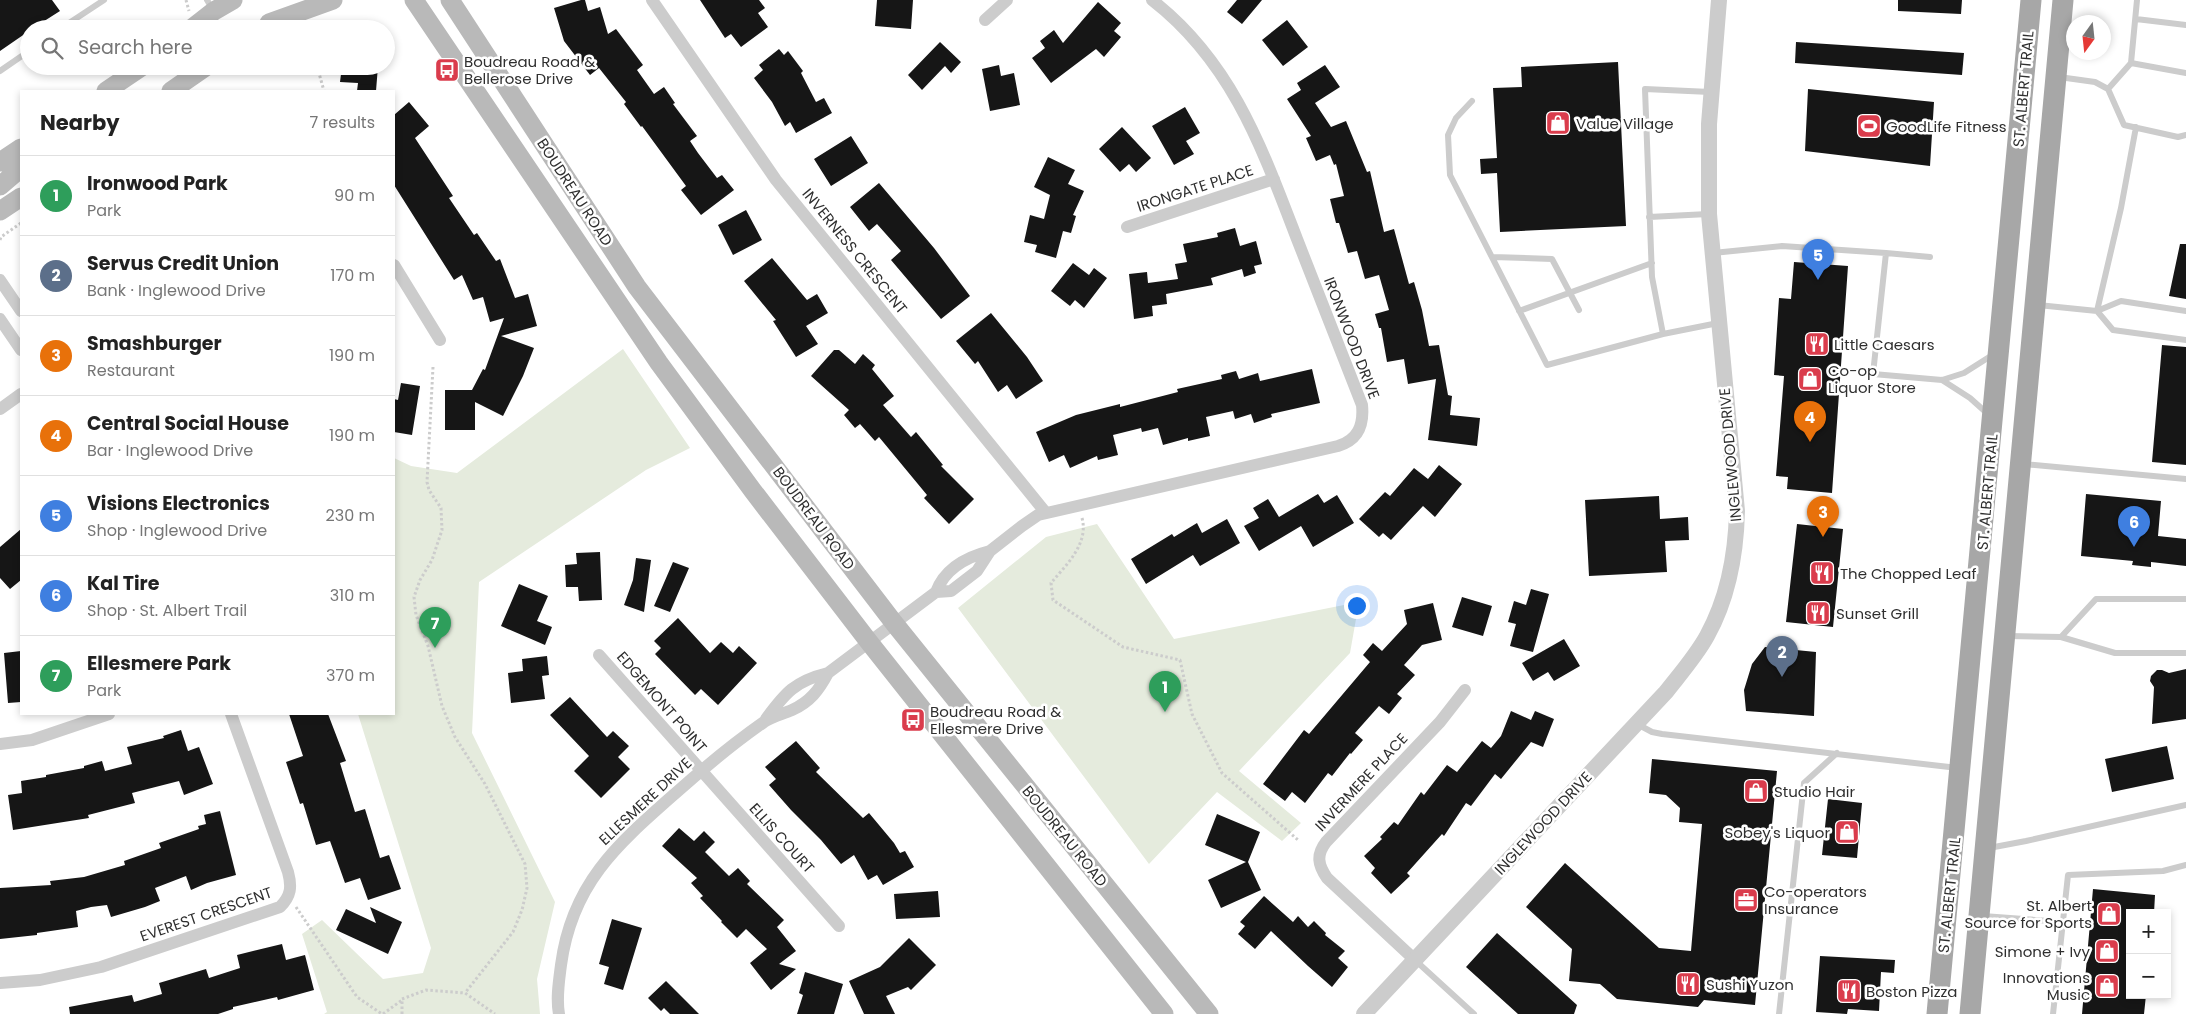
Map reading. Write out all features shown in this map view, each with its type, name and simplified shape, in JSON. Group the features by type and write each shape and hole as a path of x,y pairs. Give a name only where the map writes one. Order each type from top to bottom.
{"main road":[{"path":"190,20 210,5 233,0"},
{"path":"273,20 302,0"},
{"path":"280,20 333,0"},
{"name":"BOUDREAU ROAD","path":"450,0 637,287 894,623 1209,1014"},
{"name":"ST. ALBERT TRAIL","path":"1937,1014 1994,419 2031,0"},
{"name":"ST. ALBERT TRAIL","path":"1970,1014 2063,0"},
{"name":"BOUDREAU ROAD","path":"413,3 659,364 753,491 869,642 1164,1014"},
{"path":"108,90 130,75"},
{"path":"115,90 133,75"},
{"path":"172,90 194,75"},
{"path":"0,162 20,149"},
{"path":"0,186 20,169"},
{"path":"0,212 20,197"}],"street":[{"name":"INVERNESS CRESCENT","path":"652,0 776,180 1046,513"},
{"path":"985,20 1007,0"},
{"name":"IRONWOOD DRIVE","path":"869,642 936,592 951,591 977,571 990,550 1022,526 1046,513 1338,446 1347,443 1359,431 1363,416 1362,405 1249,120 1218,67 1177,20 1152,0"},
{"name":"INGLEWOOD DRIVE","path":"1364,1014 1666,692 1707,636 1725,593 1734,556 1737,511 1709,214 1708,152 1719,0"},
{"name":"IRONGATE PLACE","path":"1127,227 1274,179"},
{"path":"395,267 440,340"},
{"path":"0,280 20,310"},
{"path":"0,319 20,349"},
{"path":"0,409 20,395"},
{"name":"ELLESMERE DRIVE","path":"559,1014 558,994 566,936 578,905 591,881 610,854 630,832 701,771 766,721 794,709 819,691 828,673 869,642"},
{"name":"EDGEMONT POINT","path":"599,655 701,771"},
{"name":"INVERMERE PLACE","path":"1415,960 1327,878 1320,864 1319,853 1326,842 1440,722 1465,690"},
{"path":"0,744 40,738 105,715"},
{"name":"EVEREST CRESCENT","path":"0,983 40,980 100,967 280,907 288,896 291,887 288,872 231,715"},
{"name":"ELLIS COURT","path":"701,771 840,926"}],"lane":[{"path":"74,20 104,0"},
{"path":"2108,89 2131,63 2137,0"},
{"path":"2136,20 2186,25"},
{"path":"0,71 20,57"},
{"path":"2131,63 2186,73"},
{"path":"2057,77 2096,82 2108,89 2124,124 2178,137 2186,135"},
{"path":"1663,334 1652,277 1645,89 1712,92"},
{"path":"1472,101 1456,118 1448,135 1450,175 1548,365 1663,334 1719,323"},
{"path":"2097,311 2122,208 2136,127"},
{"path":"1649,217 1709,214"},
{"path":"1712,253 1782,246 1930,257"},
{"path":"1886,253 1873,374 1942,380 1964,373 2000,350"},
{"path":"1493,257 1552,258 1579,310"},
{"path":"1519,311 1652,263"},
{"path":"2036,305 2097,311 2121,300 2186,311"},
{"path":"2097,311 2113,330 2186,340"},
{"path":"1942,380 1970,398 1994,419"},
{"path":"2021,464 2186,479"},
{"path":"2061,637 2096,598 2186,599"},
{"path":"2005,636 2061,637 2115,653 2186,653"},
{"path":"1636,723 1645,729 1662,734 1961,768"},
{"path":"1779,1014 1804,783 1837,753"},
{"path":"1985,848 2026,841 2186,805"},
{"path":"2053,1014 2068,875 2163,871 2186,866"},
{"path":"1979,915 2062,922"},
{"path":"1415,960 1474,1014"}],"path":[{"path":"186,0 190,20"},
{"path":"320,75 324,90"},
{"path":"0,240 1,237 20,224"},
{"path":"433,367 427,482 429,490 441,508 442,530 432,560 420,580 414,597 416,615 428,646 442,706 455,737 485,784 526,864 527,888 522,910 513,932 465,993"},
{"path":"1078,505 1084,528 1077,551 1051,584 1053,600 1123,647 1180,660 1192,714 1222,773 1298,840"},
{"path":"288,896 357,998 382,1014 402,999 426,990 465,993 495,1014"},
{"path":"402,999 402,1014"}],"shaded area":[{"path":"623,349 690,448 646,470 479,582 472,733 555,902 537,979 540,1014 324,1014 327,1012 302,934 322,920 383,979 423,973 431,948 358,715 395,715 395,458 411,466 457,473"},
{"path":"1097,524 1174,639 1359,602 1350,653 1239,771 1301,823 1282,841 1217,792 1149,864 958,608 1046,537"}],"building":[{"path":"0,0 52,0 60,11 46,20 20,20 20,37 0,51"},
{"path":"585,0 588,11 600,7 608,34 616,29 643,65 637,70 654,94 664,87 675,103 673,104 697,136 690,141 698,153 717,178 722,175 734,190 701,215 681,190 686,186 624,104 626,102 599,68 590,75 564,41 554,8"},
{"path":"700,0 759,0 765,8 758,13 768,27 741,47 731,34 725,38"},
{"path":"877,0 913,0 911,29 875,26"},
{"path":"1237,0 1262,0 1242,24 1227,12"},
{"path":"1898,0 1962,0 1961,14 1898,11"},
{"path":"1098,2 1121,23 1114,31 1121,37 1104,57 1096,49 1051,83 1032,58 1045,48 1040,41 1054,30 1063,43"},
{"path":"1287,20 1308,47 1283,66 1262,40"},
{"path":"940,42 961,62 951,73 945,66 922,90 908,75"},
{"path":"1796,42 1964,53 1962,75 1795,63"},
{"path":"779,49 784,55 788,51 803,71 801,73 816,102 824,98 832,113 796,133 790,122 785,126 772,102 754,78 763,70 759,65"},
{"name":"Value Village","path":"1618,62 1626,226 1500,232 1497,173 1481,174 1480,159 1497,158 1493,88 1522,87 1521,67"},
{"path":"999,65 1001,76 1014,73 1020,105 990,111 982,69"},
{"path":"1325,65 1340,87 1315,103 1331,127 1346,121 1367,172 1370,171 1384,232 1394,229 1409,284 1414,282 1429,346 1439,345 1448,395 1452,396 1450,415 1480,418 1477,446 1428,440 1436,379 1408,384 1404,359 1387,362 1381,328 1379,328 1375,314 1389,310 1379,275 1365,279 1357,251 1348,253 1339,223 1336,223 1330,199 1344,196 1336,164 1334,165 1330,155 1316,161 1306,138 1311,136 1287,99 1301,90 1297,83"},
{"path":"341,75 377,75 376,90 357,90 358,83 340,82"},
{"name":"GoodLife Fitness","path":"1808,89 1934,102 1930,166 1805,151"},
{"path":"409,102 429,126 415,138 453,196 449,198 474,235 477,233 496,261 500,259 515,298 528,294 537,326 501,336 534,348 523,376 503,416 475,402 475,430 445,430 445,390 472,390 483,369 485,370 504,318 490,322 483,297 473,300 462,275 454,280 395,187 395,114"},
{"path":"1185,107 1200,133 1186,141 1194,154 1174,165 1152,126"},
{"path":"1122,127 1151,158 1136,172 1129,164 1120,172 1099,149"},
{"path":"851,136 868,163 831,186 814,159"},
{"path":"1048,157 1075,170 1068,184 1084,191 1073,215 1076,216 1071,233 1063,231 1056,258 1035,252 1037,245 1024,242 1030,215 1044,219 1050,195 1034,187"},
{"path":"879,183 934,248 970,296 941,319 891,260 901,251 877,224 869,231 850,207"},
{"path":"746,210 762,240 733,255 718,225"},
{"path":"1235,228 1240,246 1256,241 1262,264 1254,266 1256,273 1244,277 1242,269 1211,278 1213,285 1166,294 1167,304 1152,306 1153,316 1134,319 1129,274 1147,272 1148,283 1178,279 1175,264 1187,262 1183,244 1218,237 1217,233"},
{"path":"2180,244 2186,244 2186,299 2169,296"},
{"path":"772,258 807,300 817,294 828,313 806,326 818,344 796,357 773,321 776,320 744,281"},
{"path":"1794,262 1848,266 1832,493 1787,489 1788,477 1776,476 1784,376 1774,375 1779,298 1791,299"},
{"path":"1073,263 1089,275 1094,268 1107,278 1084,308 1075,300 1070,306 1051,291"},
{"path":"991,313 1027,357 1043,381 1016,399 1007,385 998,392 978,361 975,364 956,341"},
{"path":"2162,345 2186,347 2186,465 2152,462"},
{"path":"834,350 839,350 855,364 863,354 875,365 872,369 894,396 883,405 911,437 916,432 943,465 941,466 974,499 949,524 924,498 927,495 879,437 875,441 860,424 855,428 844,415 849,410 811,376"},
{"path":"1312,369 1320,403 1271,414 1272,417 1254,423 1251,414 1235,419 1233,411 1206,417 1210,436 1188,441 1188,438 1163,445 1158,428 1142,432 1141,428 1113,435 1118,455 1098,460 1097,456 1070,468 1064,455 1049,462 1036,432 1076,415 1120,404 1120,407 1178,392 1177,389 1222,379 1221,375 1236,371 1239,379 1258,373 1260,381"},
{"path":"401,383 420,386 412,435 395,432 395,399 398,400"},
{"path":"1439,465 1462,484 1435,517 1423,506 1391,540 1383,533 1379,537 1359,519 1385,492 1390,496 1414,468 1428,479"},
{"path":"1318,494 1324,503 1337,495 1354,523 1313,547 1301,526 1259,551 1244,526 1259,518 1253,508 1268,499 1279,517"},
{"path":"2086,494 2161,501 2158,536 2186,539 2186,566 2151,562 2151,567 2132,565 2133,561 2081,556"},
{"path":"1659,496 1660,519 1688,517 1689,540 1665,541 1667,572 1589,576 1585,500"},
{"path":"1227,519 1240,543 1200,566 1193,555 1146,584 1131,559 1172,534 1174,537 1197,523 1202,533"},
{"path":"1797,524 1843,529 1833,627 1786,622"},
{"path":"20,530 20,581 10,589 0,578 0,547"},
{"path":"600,552 602,600 579,601 578,587 566,587 565,565 577,564 576,553"},
{"path":"636,558 651,560 644,612 624,605 633,580"},
{"path":"673,562 689,568 670,612 654,606"},
{"path":"519,584 548,596 537,621 552,627 545,645 501,626"},
{"path":"1531,589 1549,594 1533,652 1510,646 1516,624 1508,622 1514,601 1526,605"},
{"path":"1462,597 1492,606 1483,636 1452,627"},
{"path":"1433,603 1442,640 1422,645 1404,665 1415,675 1397,694 1402,698 1389,714 1379,706 1355,733 1363,740 1332,776 1328,773 1305,803 1292,792 1285,801 1263,784 1304,730 1309,734 1370,662 1363,655 1373,643 1382,651 1407,624 1404,610"},
{"path":"678,618 710,653 721,642 733,653 739,646 757,663 718,705 701,689 695,695 655,654 661,648 654,641"},
{"path":"1564,639 1580,666 1554,681 1548,672 1533,681 1522,663"},
{"path":"1765,647 1816,652 1814,716 1746,711 1744,690 1752,664"},
{"path":"20,651 20,702 8,703 4,653"},
{"path":"547,656 549,675 542,676 545,699 511,703 508,673 523,671 522,659"},
{"path":"2186,669 2186,719 2152,724 2154,687 2150,681 2151,676 2157,670 2169,673"},
{"path":"570,697 607,737 613,731 629,746 618,757 630,769 601,798 574,771 589,756 550,715"},
{"path":"1511,711 1531,720 1535,711 1554,719 1543,747 1531,742 1501,779 1495,774 1471,806 1466,803 1444,836 1442,834 1407,873 1410,876 1391,894 1371,873 1375,868 1364,856 1382,839 1380,837 1394,822 1398,825 1421,792 1424,795 1447,765 1457,772 1482,741 1491,748 1501,736"},
{"path":"289,715 328,715 346,761 340,763 355,812 365,809 380,858 389,855 401,889 368,900 360,878 345,883 330,841 316,845 303,803 300,804 286,762 303,756"},
{"path":"181,730 188,751 199,747 213,784 184,795 179,781 132,793 135,803 88,815 89,818 13,830 8,795 22,793 21,781 84,768 84,766 102,761 105,771 132,764 127,747 164,738 163,736"},
{"path":"796,741 820,768 816,772 863,818 869,813 900,853 905,851 914,867 883,885 877,875 868,880 854,855 841,864 769,785 776,779 765,767"},
{"path":"2167,746 2174,779 2112,792 2105,759"},
{"path":"1652,759 1777,771 1755,1005 1704,1000 1698,1007 1617,999 1600,984 1569,981 1572,949 1526,907 1565,863 1659,948 1691,951 1702,824 1679,822 1680,808 1666,795 1649,793"},
{"path":"1828,799 1862,803 1857,858 1822,855"},
{"path":"220,811 236,875 207,883 191,890 186,876 155,888 160,901 145,907 111,917 107,905 91,907 76,911 78,927 37,933 37,935 0,939 0,888 51,885 50,881 84,877 125,865 124,861 161,848 159,843 199,829 198,826 206,824 204,815"},
{"path":"1217,814 1260,832 1248,862 1261,890 1221,908 1208,880 1246,862 1205,845"},
{"path":"679,828 694,841 704,831 715,842 705,852 729,876 738,868 750,881 747,884 784,920 777,927 796,951 779,964 796,969 771,990 750,963 767,949 746,929 737,938 700,898 703,896 691,883 697,878 662,846"},
{"path":"2093,889 2155,895 2154,909 2126,909 2126,999 2146,999 2144,1014 2082,1014"},
{"path":"938,891 940,917 896,919 894,894"},
{"path":"1264,896 1293,922 1298,916 1308,927 1314,921 1326,933 1325,935 1345,951 1338,958 1348,967 1332,987 1271,931 1255,949 1238,934 1245,926 1240,922"},
{"path":"370,907 402,922 388,954 336,930 346,909 376,923"},
{"path":"612,919 642,928 623,990 604,984 609,967 599,964"},
{"path":"1497,933 1577,1005 1574,1014 1518,1014 1466,967"},
{"path":"909,938 936,965 911,990 908,987 886,996 895,1014 864,1014 849,981 880,967"},
{"path":"282,944 286,960 305,955 314,990 278,1000 277,997 233,1007 233,1009 218,1014 70,1014 69,1007 132,995 134,1002 162,994 159,983 206,969 209,978 240,968 237,955"},
{"name":"Boston Pizza","path":"1820,956 1895,960 1894,973 1881,972 1879,1011 1848,1009 1847,1014 1816,1012"},
{"path":"805,972 843,984 834,1014 797,1014 803,995 799,993"},
{"path":"666,981 699,1014 670,1014 664,1008 661,1011 648,998"}],"place":[{"name":"Boudreau Road & Bellerose Drive","path":"447,70"},
{"name":"Value Village","path":"1558,123"},
{"name":"GoodLife Fitness","path":"1869,126"},
{"name":"Visions Electronics","path":"1818,280"},
{"name":"Little Caesars","path":"1817,344"},
{"name":"Co-op Liquor Store","path":"1810,379"},
{"name":"Central Social House","path":"1810,442"},
{"name":"Smashburger","path":"1823,537"},
{"name":"Kal Tire","path":"2134,547"},
{"name":"The Chopped Leaf","path":"1822,573"},
{"name":"Sunset Grill","path":"1818,613"},
{"name":"Ellesmere Park","path":"435,648"},
{"name":"Servus Credit Union","path":"1782,677"},
{"name":"Ironwood Park","path":"1165,712"},
{"name":"Boudreau Road & Ellesmere Drive","path":"913,720"},
{"name":"Studio Hair","path":"1756,791"},
{"name":"Sobey's Liquor","path":"1847,832"},
{"name":"Co-operators Insurance","path":"1746,900"},
{"name":"St. Albert Source for Sports","path":"2109,914"},
{"name":"Simone + Ivy","path":"2107,951"},
{"name":"Sushi Yuzon","path":"1688,984"},
{"name":"Innovations Music","path":"2107,986"},
{"name":"Boston Pizza","path":"1849,991"}]}
